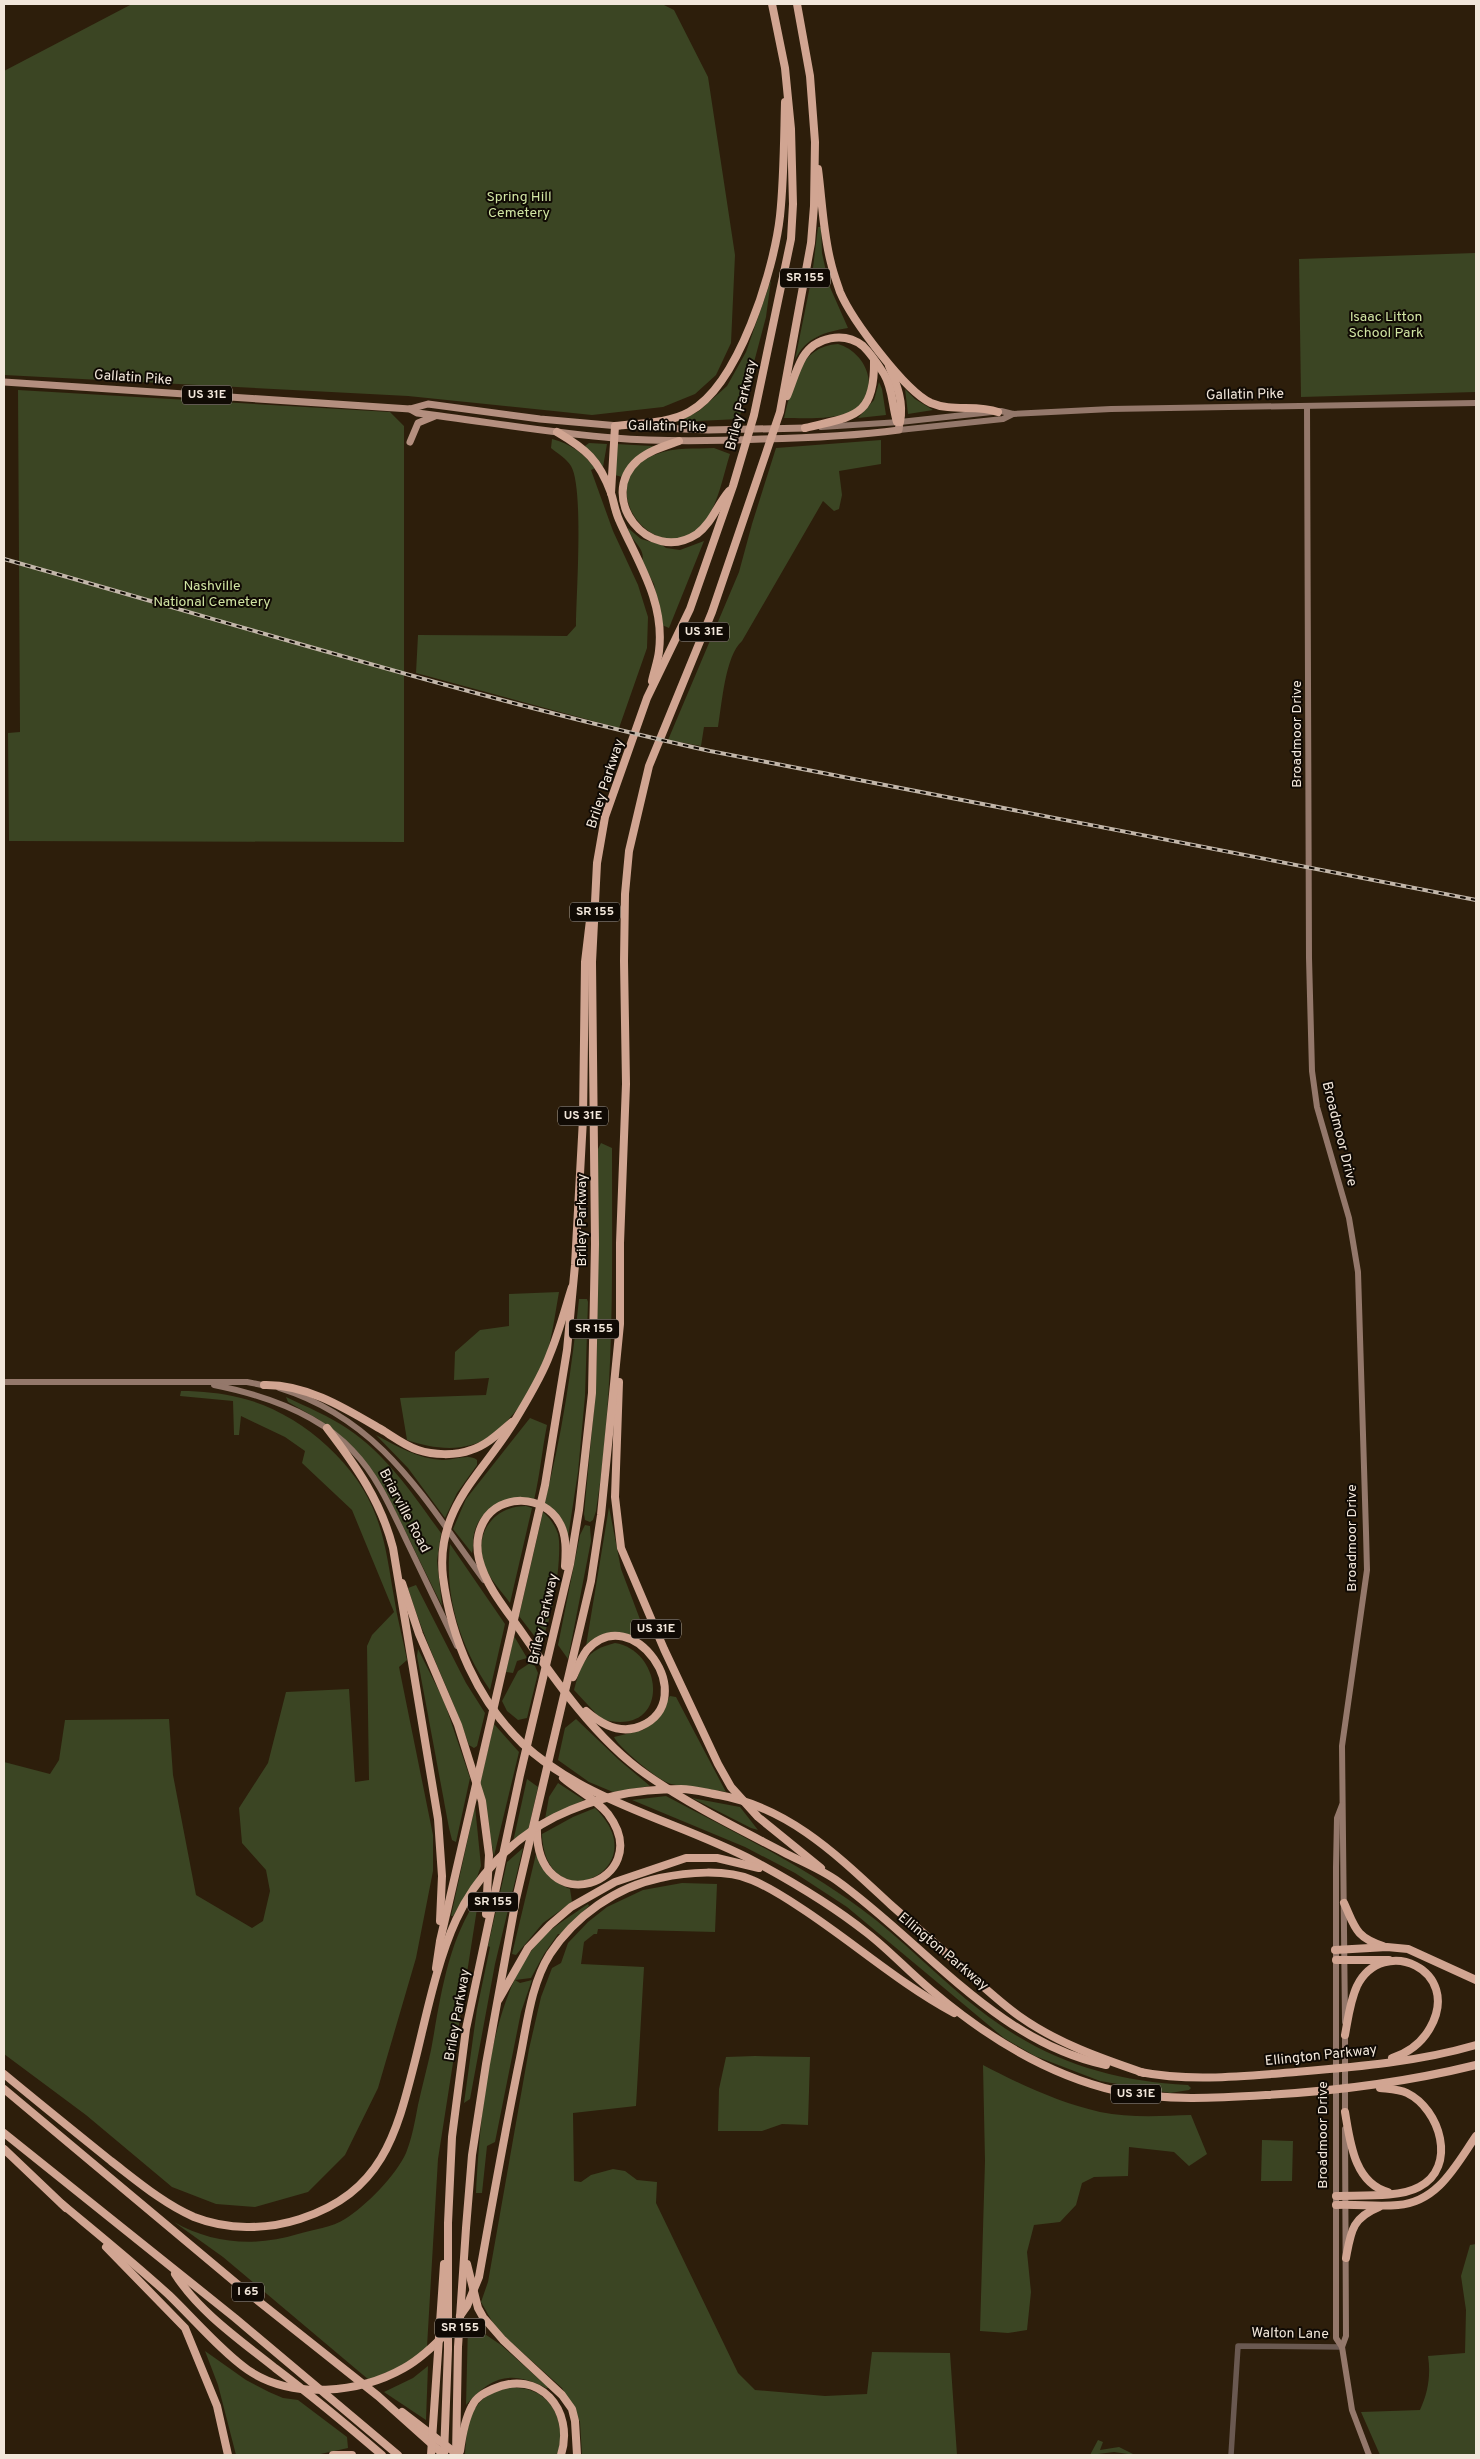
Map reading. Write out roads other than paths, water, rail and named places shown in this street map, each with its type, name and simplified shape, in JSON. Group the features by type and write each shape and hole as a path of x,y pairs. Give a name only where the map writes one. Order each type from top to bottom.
{"highway":[{"name":"Briley Parkway","path":"444,2455 448,2349 448,2223 452,2137 466,2029 520,1775 564,1588 579,1510 592,1393 595,1244 588,1006 589,962 597,863 605,817 647,698 690,608 733,486 754,415 791,238 793,204 792,129 785,68 772,4"},
{"name":"SR 155","path":"780,412 811,243 815,142 810,76 797,4"},
{"path":"611,493 615,426 658,421 688,413 700,405 719,385 742,347 771,260 780,218 784,175 785,68"},
{"path":"815,142 830,263 840,292 849,307 887,361 922,398 934,404 949,407 987,407 998,412"},
{"path":"780,412 803,357 815,344 830,338 848,339 863,347 884,374 899,425"},
{"path":"805,428 850,416 862,410 870,400 873,390 874,361"},
{"path":"887,361 897,385 901,401 902,408 899,425"},
{"name":"US 31E","path":"780,412 712,612 649,766 629,851 624,961 626,1004 615,1497 621,1548 664,1649 718,1764 732,1786 758,1816 834,1879"},
{"name":"US 31E","path":"557,432 588,452 598,463 611,493 617,516 649,581 657,610 659,651 647,698"},
{"path":"680,441 643,457 630,471 626,479 623,491 624,502 633,524 642,533 662,542 690,538 707,525 733,486"},
{"name":"US 31E","path":"588,1006 572,1286 549,1356 517,1418 458,1501 446,1534 442,1566 452,1621 476,1684 502,1722 546,1764 600,1794 752,1860 816,1896 869,1934 931,1990 973,2024 1047,2067 1090,2084 1155,2097 1199,2098 1313,2092 1366,2087 1476,2065"},
{"path":"432,1998 440,1941 462,1841 545,1485 567,1350 572,1286"},
{"name":"SR 155","path":"460,2429 458,2348 472,2155 495,2008 538,1802 591,1582 601,1516 620,1324"},
{"path":"264,1385 279,1385 313,1394 346,1409 416,1450 429,1453 448,1454 470,1451 492,1440 517,1418"},
{"path":"327,1428 371,1490 390,1535 438,1819 442,1876 440,1941"},
{"name":"Ellington Parkway","path":"564,1588 566,1552 560,1524 554,1514 539,1504 515,1501 494,1509 485,1519 478,1538 480,1563 498,1599 597,1730 645,1774 727,1822 834,1879 976,1997 1014,2026 1052,2046 1093,2062 1144,2073 1229,2077 1363,2065 1434,2055 1476,2045"},
{"path":"395,1564 420,1634 458,1725 484,1815 489,1884 486,1914 471,1985 466,2029"},
{"path":"565,1695 576,1668 586,1651 595,1644 612,1637 624,1638 642,1645 650,1653 660,1669 664,1690 662,1703 656,1714 645,1724 634,1728 617,1729 604,1724 575,1702"},
{"path":"538,1802 537,1840 541,1858 547,1869 566,1882 579,1885 599,1881 610,1872 617,1859 620,1845 618,1833 613,1822 601,1806 546,1764"},
{"path":"4,2074 133,2178 184,2212 213,2223 231,2226 274,2225 297,2220 326,2208 346,2197 376,2168 387,2150 402,2114 454,1922 467,1898 494,1864 523,1836 586,1802 623,1792 686,1789 730,1797 756,1805 789,1820 831,1849 1018,2016 1056,2040 1097,2057 1144,2073"},
{"path":"495,2008 523,1956 550,1925 571,1907 615,1882 686,1858 716,1858 744,1863 776,1874"},
{"path":"62,2204 167,2294 249,2371 290,2387 329,2389 379,2380 404,2369 423,2356 452,2327 467,2306 479,2277 534,1994 549,1956 565,1934 589,1912 617,1893 639,1882 681,1874 715,1873 751,1879 818,1919 933,2002 973,2024"},
{"path":"1344,1903 1352,1924 1360,1935 1387,1947"},
{"path":"1335,1950 1400,1947 1416,1952 1476,1980"},
{"path":"1336,1960 1398,1961 1421,1968 1433,1980 1438,1996 1435,2018 1423,2038 1409,2051 1363,2065"},
{"path":"1345,2035 1354,1992 1361,1980 1372,1968 1384,1963 1398,1961"},
{"path":"1336,2201 1345,2196 1413,2190 1431,2178 1442,2152 1439,2133 1426,2109 1406,2093 1388,2088 1366,2087"},
{"name":"I 65","path":"4,2089 242,2288 378,2396 444,2455"},
{"path":"1345,2112 1355,2157 1360,2170 1378,2188 1392,2193"},
{"name":"I 65","path":"4,2133 341,2405 398,2455"},
{"path":"1336,2201 1346,2205 1382,2206 1408,2204 1430,2195 1447,2178 1476,2136"},
{"path":"4,2149 62,2204 185,2328 217,2406 228,2455"},
{"path":"1346,2258 1354,2226 1363,2215 1382,2206"},
{"path":"431,2455 444,2236 448,2223"},
{"path":"466,2228 467,2268 478,2308 503,2340 562,2395 572,2410 576,2421 577,2455"},
{"path":"172,2268 186,2291 236,2337 340,2418 382,2455"},
{"path":"458,2455 460,2429 472,2405 482,2394 499,2386 529,2385 550,2398 558,2408 564,2422 566,2440 561,2455"},
{"path":"378,2396 416,2421 458,2455"},
{"path":"333,2455 352,2455"}],"main road":[{"name":"Gallatin Pike","path":"4,382 410,408 428,404 615,426 708,430 899,425 1003,419 1013,414"},
{"name":"Gallatin Pike","path":"410,408 418,413 557,432 614,438 713,441 804,438 998,412 1013,414 1120,408 1476,403"},
{"name":"Broadmoor Drive","path":"1307,406 1309,880 1313,1086 1349,1218 1361,1304 1367,1570 1344,1721 1342,1803 1344,1818 1346,2336 1342,2347"},
{"path":"494,424 506,414"},
{"path":"410,442 418,423 438,416"},
{"name":"Briarville Road","path":"4,1382 248,1382 264,1385 313,1401 367,1434 381,1447 408,1477 498,1599"},
{"name":"Briarville Road","path":"201,1382 243,1391 276,1402 327,1428 354,1452 374,1477 390,1506 476,1684"},
{"name":"Broadmoor Drive","path":"1342,1803 1337,1818 1335,1950 1336,2338 1342,2347 1350,2401 1369,2455"}],"street":[{"name":"Walton Lane","path":"1231,2455 1238,2346 1342,2347"}],"railway":[{"path":"4,559 267,635 532,708 710,751 1476,900"}],"park label":[{"name":"Spring Hill Cemetery","path":"519,206"},
{"name":"Isaac Litton School Park","path":"1386,326"},
{"name":"Nashville National Cemetery","path":"212,594"}]}
